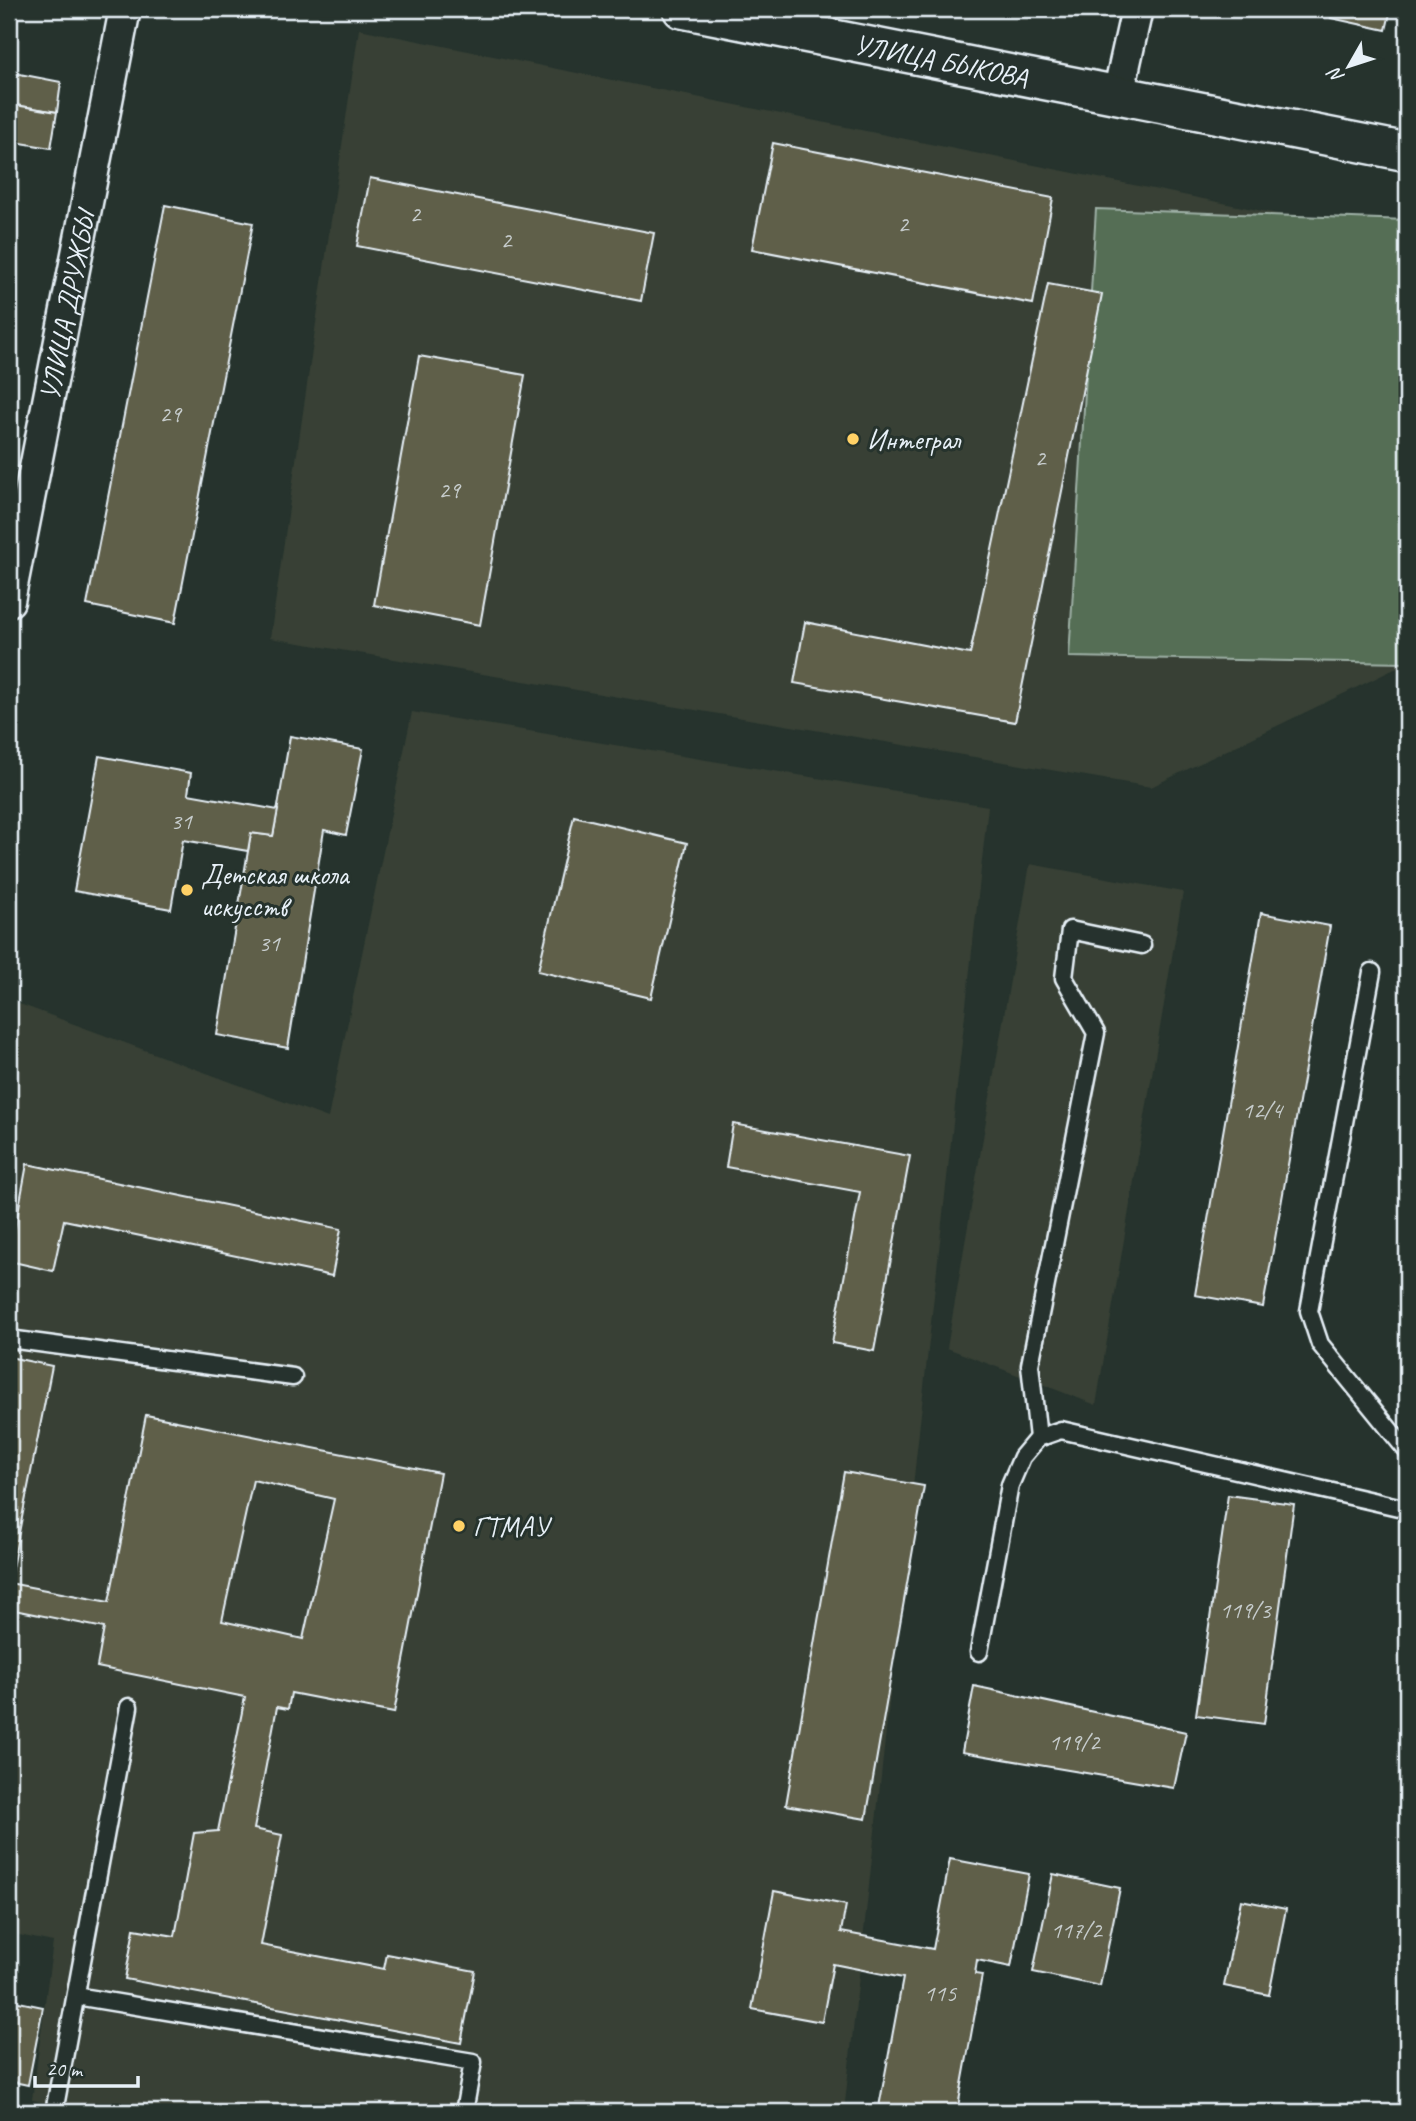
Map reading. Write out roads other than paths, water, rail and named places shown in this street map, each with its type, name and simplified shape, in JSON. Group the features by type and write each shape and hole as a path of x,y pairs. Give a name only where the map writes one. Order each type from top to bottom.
{"street":[{"name":"УЛИЦА ДРУЖБЫ","path":"9,601 125,9"},
{"name":"УЛИЦА БЫКОВА","path":"682,9 1407,152"},
{"path":"1118,95 1137,9"}],"lane":[{"path":"1038,1438 1030,1365 1096,1033 1064,978 1070,930 1142,945"},
{"path":"1372,972 1309,1311 1320,1344 1407,1451"},
{"path":"9,1339 293,1377"},
{"path":"979,1652 1010,1485 1023,1457 1038,1438 1061,1430 1407,1509"},
{"path":"54,2112 129,1707"},
{"path":"76,1996 474,2062 464,2112"}],"place":[{"name":"Интеграл","path":"853,439"},
{"name":"Детская школа искусств","path":"187,890"},
{"name":"ГТМАУ","path":"459,1526"}]}
